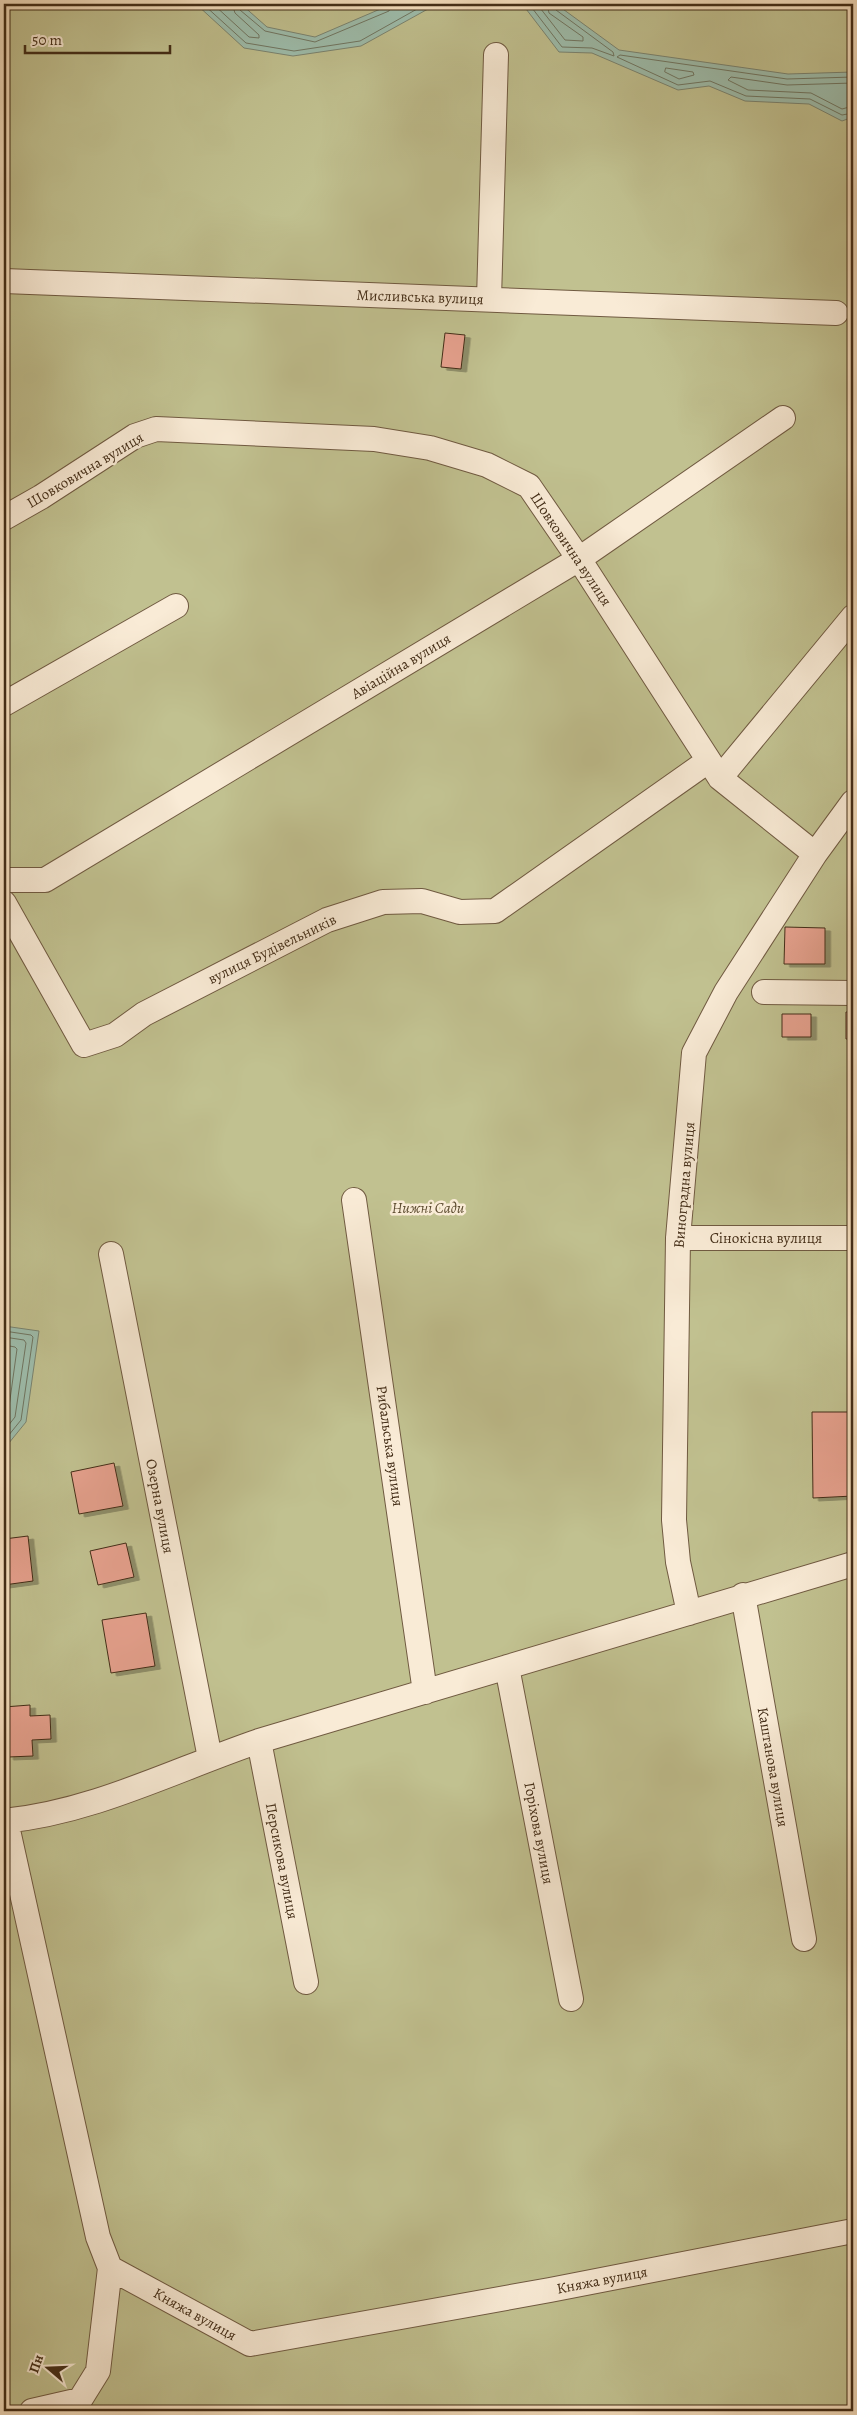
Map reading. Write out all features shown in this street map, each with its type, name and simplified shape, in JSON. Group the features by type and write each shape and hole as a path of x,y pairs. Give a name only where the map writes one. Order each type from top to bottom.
{"street":[{"path":"490,299 496,55"},
{"name":"Мисливська вулиця","path":"4,281 836,313"},
{"name":"Авіаційна вулиця","path":"4,880 45,880 579,559 783,418"},
{"name":"Шовковична вулиця","path":"4,518 41,497 135,436 156,429 374,439 430,448 487,465 529,486 579,559 714,769 743,799 815,854"},
{"path":"4,704 176,606"},
{"path":"714,769 853,616"},
{"name":"вулиця Будівельників","path":"4,903 84,1045 115,1035 144,1014 327,920 383,902 422,901 460,912 495,911 714,769"},
{"name":"Виноградна вулиця","path":"689,1612 678,1562 674,1520 678,1238 694,1053 726,992 815,854 853,802"},
{"path":"764,992 853,992"},
{"name":"Рибальська вулиця","path":"354,1200 425,1692"},
{"name":"Сінокісна вулиця","path":"678,1238 853,1238"},
{"name":"Озерна вулиця","path":"111,1254 210,1758"},
{"path":"32,2411 80,2400 98,2370 110,2268 98,2237 5,1821 102,1801 258,1741 743,1595 853,1564"},
{"name":"Каштанова вулиця","path":"743,1595 804,1939"},
{"name":"Горіхова вулиця","path":"506,1667 571,1999"},
{"name":"Персикова вулиця","path":"258,1741 306,1982"},
{"name":"Княжа вулиця","path":"110,2268 250,2344 550,2290 853,2231"}],"green space":[{"name":"Нижні Сади","path":"4,4 853,4 853,2411 4,2411"}],"water":[{"path":"196,4 241,4 267,27 315,37 392,4 437,4 361,46 293,56 244,48"},
{"path":"484,4 556,4 619,50 788,74 853,72 853,117 842,121 809,104 745,101 709,86 678,90 592,53 559,52 523,5"},
{"path":"4,1326 39,1331 26,1422 4,1449"}],"building":[{"path":"445,333 465,335 461,369 441,367"},
{"path":"785,927 825,928 825,964 784,964"},
{"path":"846,1012 853,1012 853,1039 846,1039"},
{"path":"782,1014 811,1014 811,1037 782,1037"},
{"path":"812,1412 853,1412 853,1496 813,1498"},
{"path":"114,1463 123,1506 79,1514 71,1472"},
{"path":"28,1536 33,1581 4,1585 4,1539"},
{"path":"126,1543 134,1577 98,1585 90,1551"},
{"path":"146,1613 155,1666 111,1673 102,1620"},
{"path":"30,1705 30,1716 50,1715 51,1739 32,1740 33,1756 8,1757 7,1742 4,1743 4,1707"}]}
